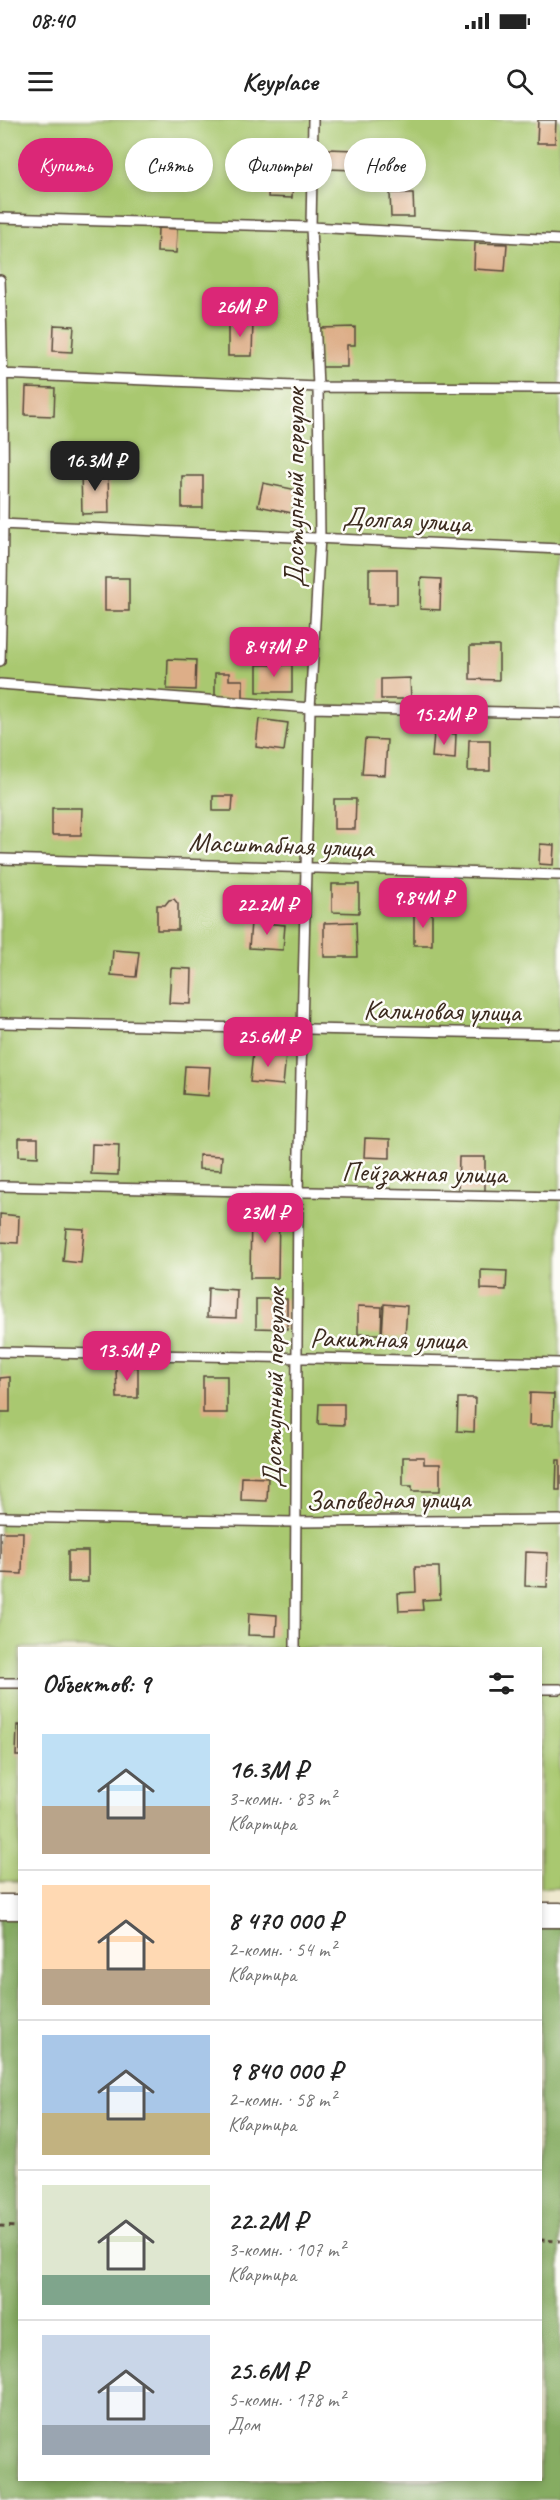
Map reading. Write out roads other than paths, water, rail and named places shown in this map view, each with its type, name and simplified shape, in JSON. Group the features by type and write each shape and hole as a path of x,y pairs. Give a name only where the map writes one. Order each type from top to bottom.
{"street":[{"path":"0,1907 18,1907"},
{"path":"542,1915 560,1915"}],"lane":[{"name":"Доступный переулок","path":"295,1647 294,1522 298,1192 310,708 320,537 318,387 311,227 313,120"},
{"path":"0,218 311,227 560,240"},
{"path":"0,280 2,374 0,661"},
{"path":"2,374 318,387 560,388"},
{"name":"Долгая улица","path":"2,524 560,549"},
{"path":"0,684 310,708 560,713"},
{"name":"Масштабная улица","path":"0,859 560,874"},
{"name":"Калиновая улица","path":"0,1023 560,1034"},
{"name":"Пейзажная улица","path":"0,1186 560,1197"},
{"name":"Ракитная улица","path":"0,1352 560,1363"},
{"name":"Заповедная улица","path":"0,1517 294,1522 560,1520"},
{"path":"0,1683 18,1683"},
{"path":"542,1689 560,1689"}]}
